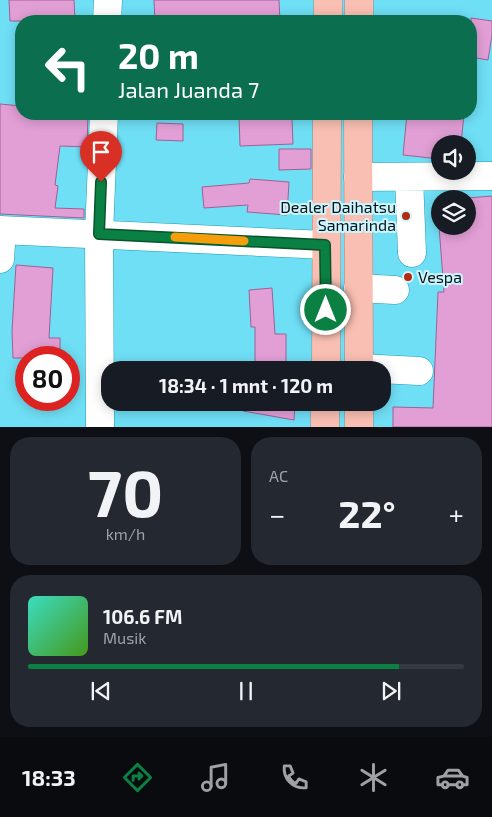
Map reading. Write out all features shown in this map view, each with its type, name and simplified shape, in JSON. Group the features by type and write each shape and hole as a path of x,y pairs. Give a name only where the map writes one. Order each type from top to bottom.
{"highway":[{"path":"328,0 328,15"},
{"path":"359,0 359,15"},
{"path":"326,361 327,120"},
{"path":"358,120 359,361"},
{"path":"325,411 325,427"},
{"path":"359,411 359,427"}],"street":[{"path":"107,15 108,0"},
{"path":"100,427 99,234 104,120"},
{"path":"358,177 492,176"},
{"path":"409,177 412,253"},
{"path":"0,259 1,230 325,245"},
{"path":"358,288 395,290"},
{"path":"391,370 419,370"}],"building":[{"path":"9,0 74,0 75,15 15,15 15,21 10,21"},
{"path":"154,0 279,0 280,15 155,15"},
{"path":"477,19 492,21 488,60 477,58"},
{"path":"0,104 15,105 15,120 88,120 87,147 60,146 55,185 58,186 55,208 84,209 84,218 0,214"},
{"path":"239,120 292,120 293,144 240,146"},
{"path":"406,120 463,120 462,135 431,135 431,158 403,155"},
{"path":"157,123 183,124 183,141 156,140"},
{"path":"279,149 311,149 311,169 279,170"},
{"path":"250,179 289,182 287,215 247,212 248,205 204,208 202,187 249,183"},
{"path":"492,196 492,427 393,427 393,407 433,408 438,292 444,292 440,235 476,235 476,197"},
{"path":"16,265 53,268 49,338 60,338 60,346 15,346 15,358 13,358 12,331"},
{"path":"272,288 275,334 286,334 286,361 255,361 255,327 251,327 249,290"},
{"path":"243,411 294,411 294,420"}],"slow traffic":[{"path":"175,237 244,241"}],"place":[{"name":"Dealer Daihatsu Samarinda","path":"406,216"},
{"name":"Vespa","path":"408,277"}],"route":[{"path":"101,182 99,234 325,245 326,310"}]}
